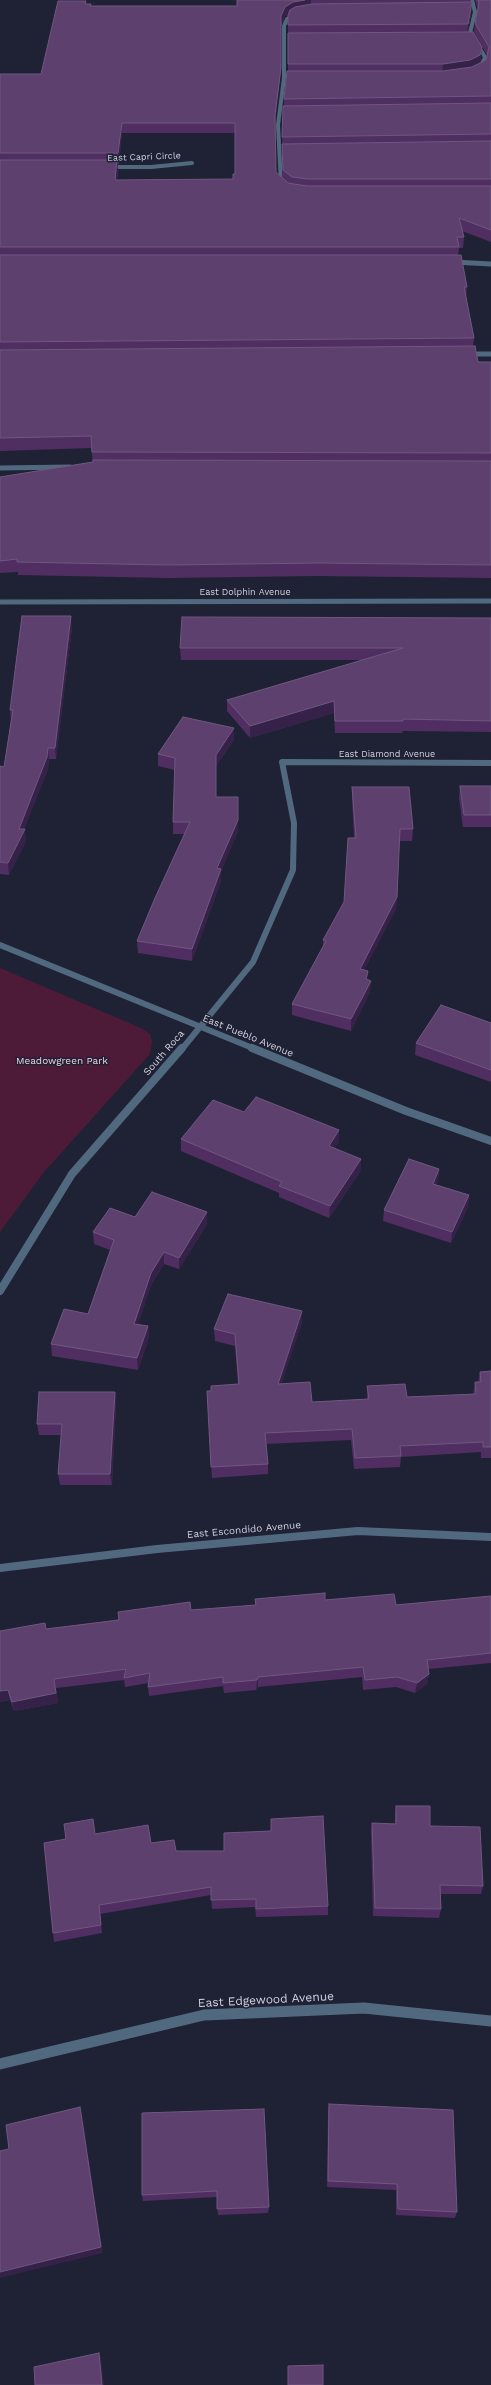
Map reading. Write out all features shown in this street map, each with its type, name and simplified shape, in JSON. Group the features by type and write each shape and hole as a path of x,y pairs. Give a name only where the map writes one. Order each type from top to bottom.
{"street":[{"path":"472,0 474,10 470,33 485,57 482,68 476,71"},
{"path":"466,10 474,10"},
{"path":"284,187 279,183 278,151 279,113 284,78 284,26 287,19 300,14"},
{"path":"465,39 473,39"},
{"path":"284,40 292,40"},
{"path":"284,78 292,78"},
{"path":"279,113 286,113"},
{"path":"278,151 286,151"},
{"name":"East Capri Circle","path":"102,167 151,167 192,163"},
{"path":"450,262 491,264"},
{"path":"460,354 491,354"},
{"path":"0,468 75,468"},
{"name":"East Dolphin Avenue","path":"0,602 491,601"},
{"name":"East Diamond Avenue","path":"282,762 491,763"},
{"name":"South Roca","path":"0,1291 72,1174 200,1028 253,962 293,870 294,823 282,762"},
{"name":"East Pueblo Avenue","path":"0,945 406,1111 491,1141"},
{"name":"East Escondido Avenue","path":"0,1568 157,1549 358,1531 491,1536"},
{"name":"East Edgewood Avenue","path":"0,2064 204,2015 364,2008 491,2020"}],"green space":[{"name":"Meadowgreen Park","path":"0,968 141,1028 150,1034 152,1042 150,1054 44,1172 0,1232"}],"building":[{"path":"237,0 305,0 293,2 285,7 281,16 281,68 275,115 276,172 288,183 307,186 491,186 491,230 459,218 464,237 457,237 459,247 0,247 0,160 117,160 115,180 233,179 233,174 235,174 235,123 122,123 118,153 0,153 0,74 41,74 58,1 86,1 85,4 91,4 90,6 237,6"},
{"path":"478,0 491,0 491,96 284,99 287,71 443,71 472,67 486,60 489,47 475,23 479,3"},
{"path":"472,2 468,24 288,25 288,15 290,10 295,7 312,4"},
{"path":"473,32 482,47 480,55 470,60 443,64 288,64 288,33"},
{"path":"491,103 491,134 282,137 283,106"},
{"path":"491,141 491,179 307,179 292,177 283,170 282,144"},
{"path":"0,255 461,255 467,287 464,287 474,338 0,342"},
{"path":"475,346 478,362 491,362 491,453 92,452 91,436 0,438 0,350"},
{"path":"93,460 491,461 491,565 318,563 167,565 17,562 17,559 0,561 0,477 93,462"},
{"path":"22,616 71,616 55,748 48,748 47,757 19,829 25,829 8,863 0,862 0,766 4,767 13,710 10,710"},
{"path":"182,617 491,618 491,721 403,719 403,721 335,721 334,701 250,726 227,700 403,648 180,648"},
{"path":"183,717 234,728 216,755 216,797 238,797 238,820 217,868 221,869 192,949 137,941 190,822 173,822 175,758 158,754"},
{"path":"460,786 491,786 491,815 464,815"},
{"path":"352,787 409,787 413,829 400,829 397,897 360,969 368,971 366,979 371,981 351,1019 292,1004 326,941 323,940 344,902 348,838 356,838"},
{"path":"441,1005 491,1023 491,1070 416,1043"},
{"path":"256,1097 339,1130 329,1146 361,1159 330,1206 279,1186 282,1182 181,1139 213,1100 244,1112"},
{"path":"409,1159 439,1169 433,1184 469,1195 452,1232 384,1210"},
{"path":"152,1192 207,1212 179,1258 164,1252 151,1273 134,1324 148,1326 137,1358 51,1344 64,1309 88,1314 114,1240 93,1232 110,1208 135,1217"},
{"path":"228,1294 302,1311 278,1384 310,1382 312,1402 369,1399 367,1386 405,1384 407,1397 476,1394 475,1382 481,1382 480,1372 491,1371 491,1447 483,1447 483,1442 400,1446 401,1456 355,1458 352,1429 265,1433 268,1464 211,1467 207,1391 211,1391 211,1386 239,1384 235,1334 214,1329"},
{"path":"39,1392 115,1392 110,1474 58,1474 62,1424 37,1424"},
{"path":"325,1593 325,1600 394,1594 396,1605 491,1596 491,1653 427,1660 429,1674 417,1683 397,1677 365,1680 363,1667 258,1677 257,1680 223,1683 223,1677 148,1687 150,1673 124,1678 126,1669 54,1679 56,1693 12,1702 8,1690 0,1691 0,1631 45,1623 46,1629 119,1620 118,1612 190,1602 191,1610 256,1605 255,1599"},
{"path":"396,1806 430,1806 430,1826 480,1827 483,1886 440,1885 441,1909 375,1908 372,1823 396,1824"},
{"path":"323,1816 328,1906 256,1909 256,1899 211,1900 211,1887 99,1905 101,1925 53,1933 44,1843 66,1839 64,1824 93,1819 95,1834 148,1825 151,1843 174,1840 176,1851 224,1851 224,1833 271,1831 271,1819"},
{"path":"329,2104 453,2110 457,2212 398,2209 397,2184 328,2181"},
{"path":"80,2107 101,2247 0,2272 0,2151 9,2149 6,2125"},
{"path":"264,2109 269,2207 217,2209 217,2191 142,2195 142,2113"},
{"path":"99,2353 102,2385 35,2385 34,2367"},
{"path":"323,2365 323,2385 288,2385 288,2366"}]}
